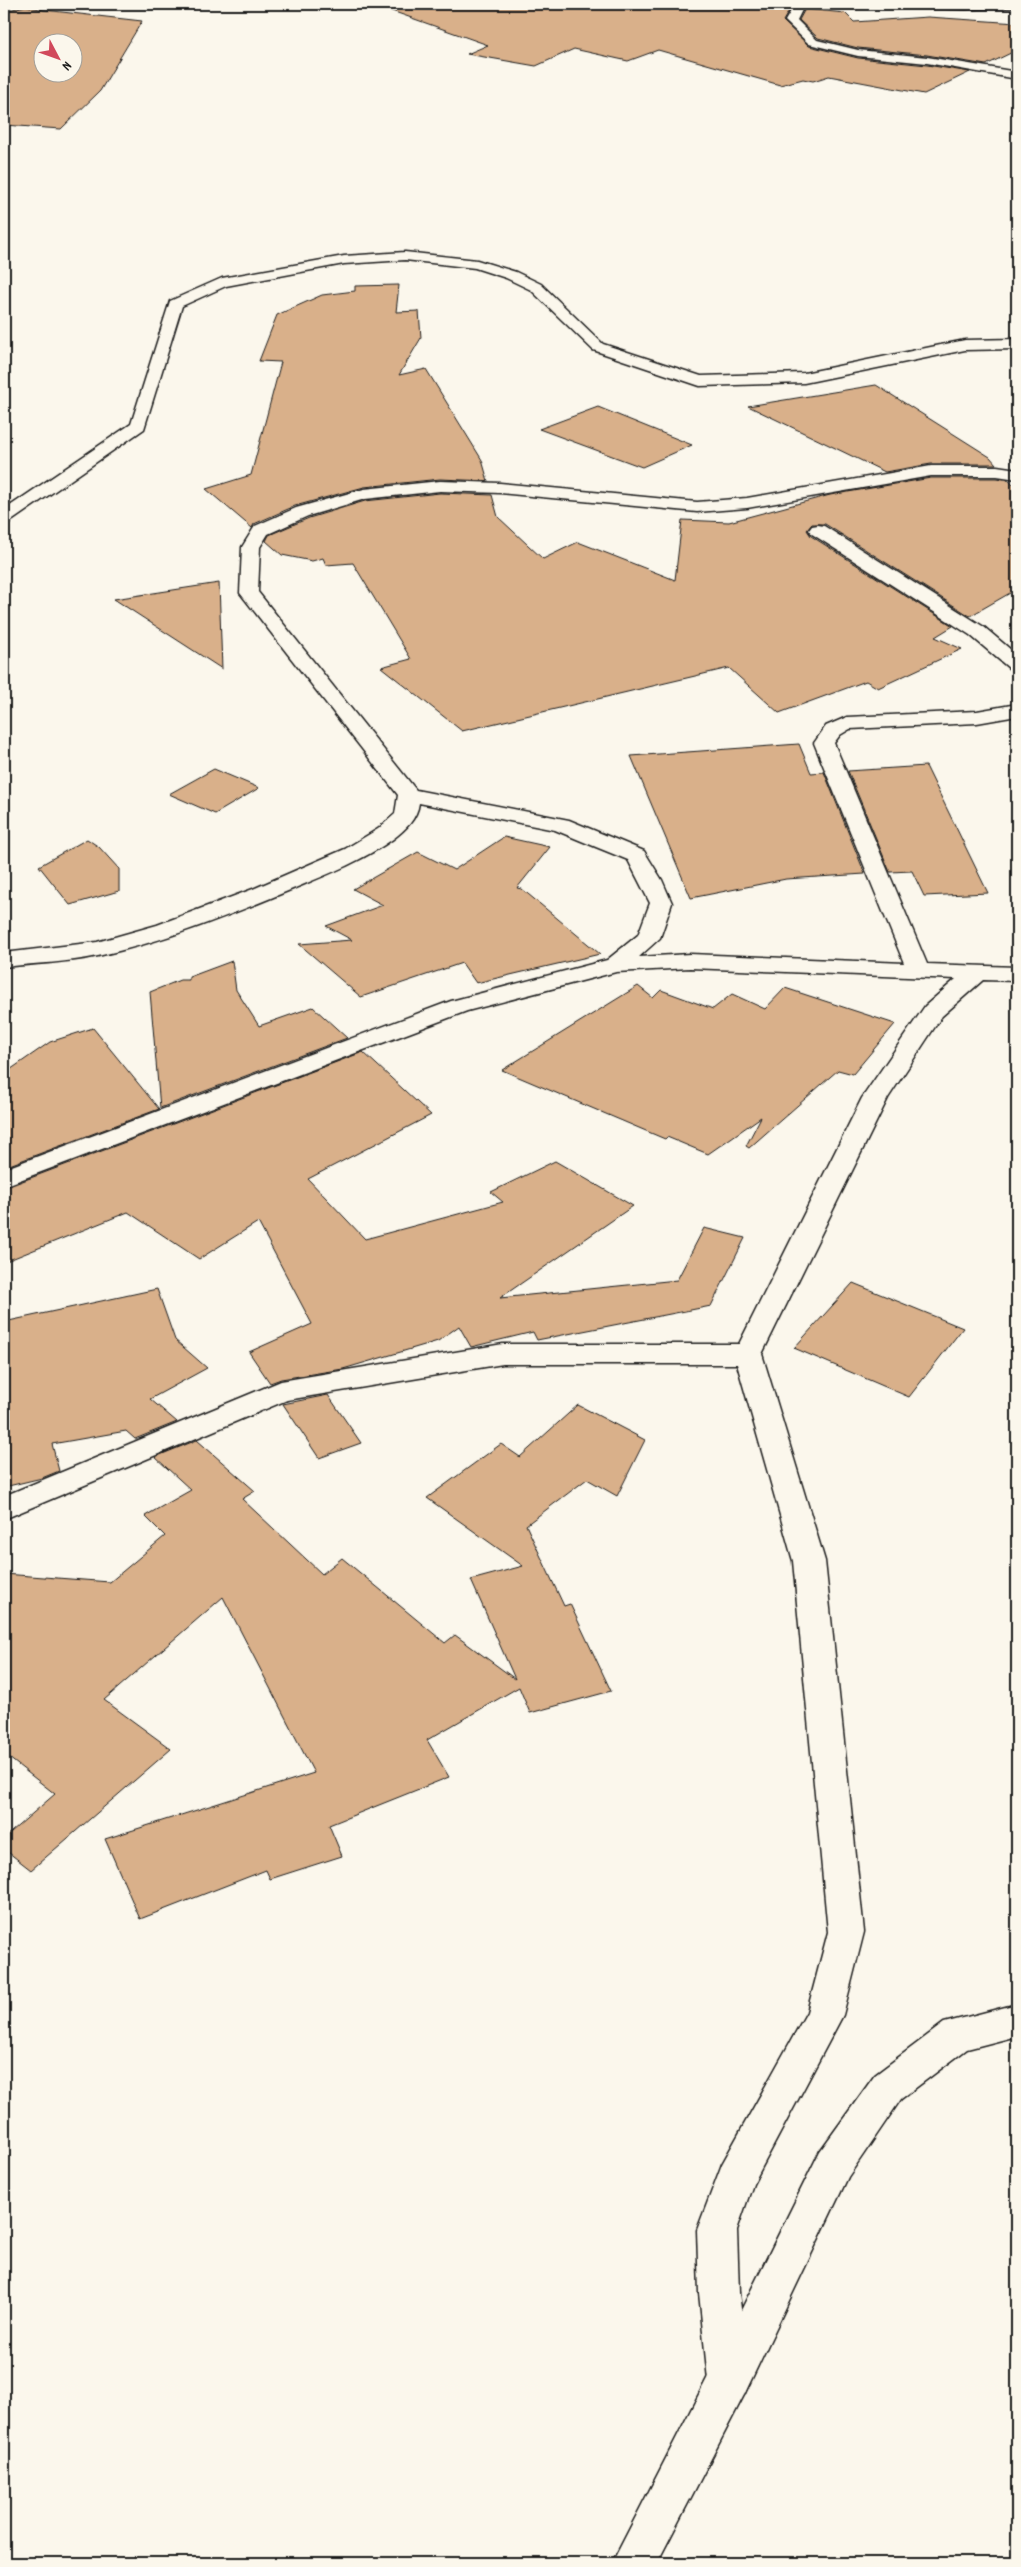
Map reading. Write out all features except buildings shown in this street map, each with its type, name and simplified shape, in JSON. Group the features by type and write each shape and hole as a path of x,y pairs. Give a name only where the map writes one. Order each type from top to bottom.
{"street":[{"path":"800,4 791,21 814,42 858,53 927,60 1017,76"},
{"path":"878,4 966,6 1017,4"},
{"path":"4,518 138,426 175,304 222,282 287,268 344,260 404,256 477,264 512,275 536,287 598,347 700,381 804,378 965,345 1017,344"},
{"path":"615,965 648,938 661,903 652,880 636,856 562,826 409,795 249,592 251,547 261,530 302,512 364,494 440,486 500,488 698,506 747,503 931,471 997,471 1017,474"},
{"path":"818,530 977,631 1017,665"},
{"path":"919,972 824,743 828,734 836,727 846,723 977,717 1017,710"},
{"path":"4,960 98,950 154,935 305,876 377,841 405,817 409,795"},
{"path":"4,1178 460,1006 615,965 690,961 919,972 1017,974"},
{"path":"729,2380 718,2292 717,2230 736,2176 826,2015 846,1932 808,1561 748,1354 875,1098 933,1011 978,973"},
{"path":"4,1508 281,1391 503,1354 748,1354"},
{"path":"634,2563 729,2380 834,2164 888,2087 957,2035 1017,2020"}]}
